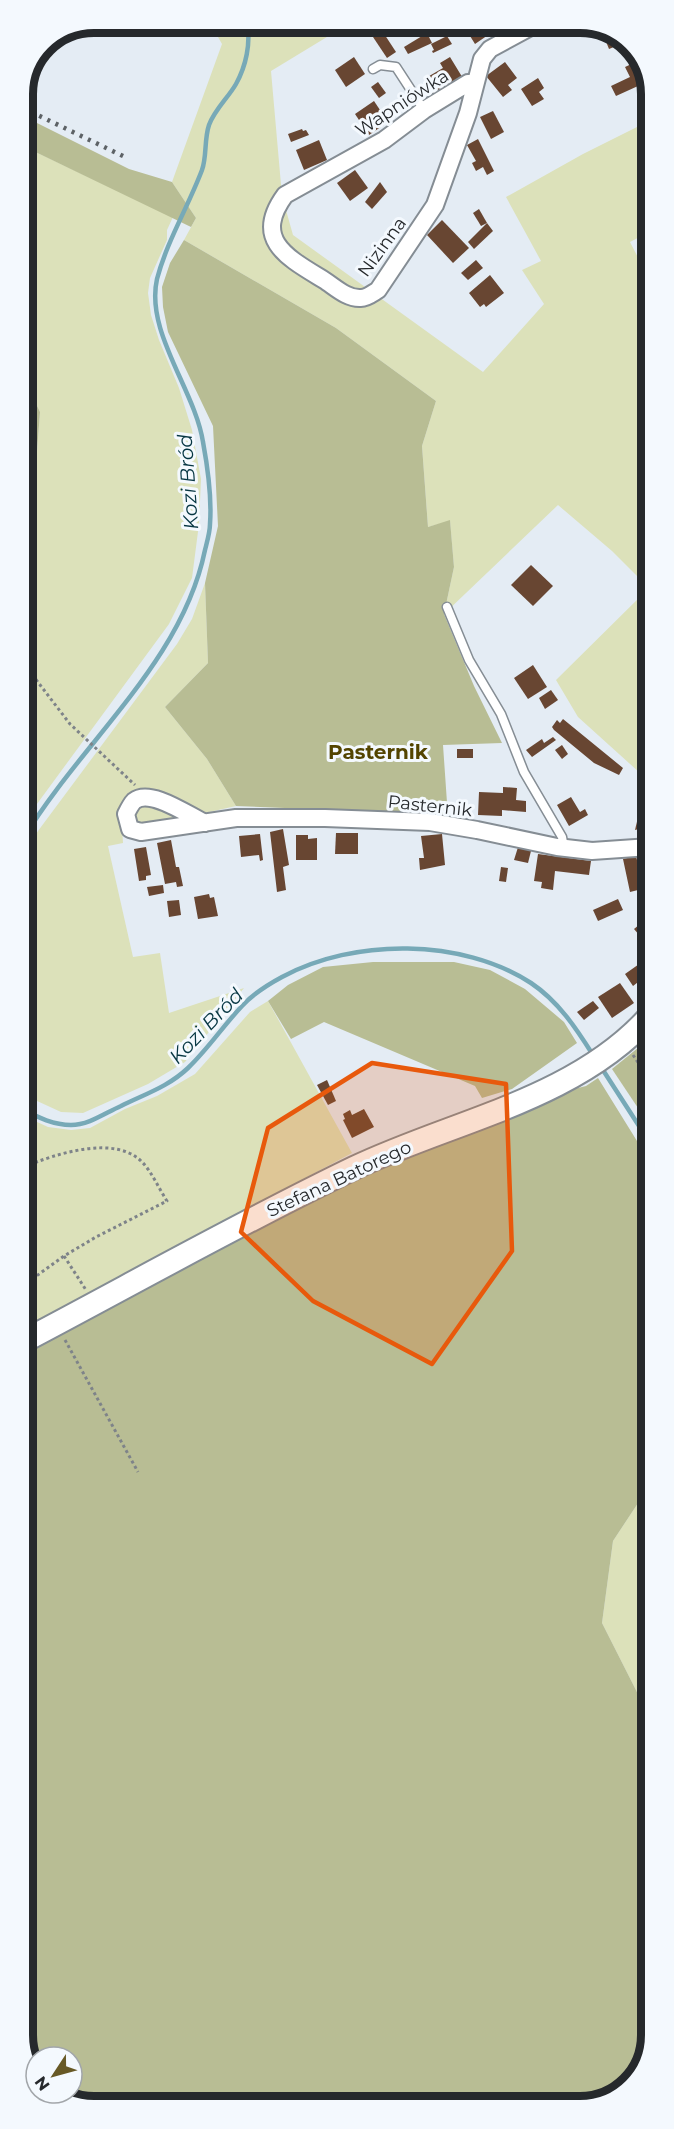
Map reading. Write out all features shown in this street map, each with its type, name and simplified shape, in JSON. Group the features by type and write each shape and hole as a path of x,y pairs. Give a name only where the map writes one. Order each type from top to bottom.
{"street":[{"name":"Wapniówka","path":"274,209 285,195 384,140 424,110 468,83 474,84 482,59 490,49 520,33"},
{"name":"Nizinna","path":"274,209 272,234 294,263 350,297 364,298 378,290 435,205 468,113 474,84"},
{"name":"Pasternik","path":"147,796 134,801 126,814 130,828 141,832 236,818 325,818 430,822 564,848 592,851 641,848"},
{"path":"147,796 160,799 205,823"},
{"name":"Stefana Batorego","path":"33,1336 354,1168 523,1100 581,1071 620,1044 641,1024"}],"lane":[{"path":"373,69 380,65 396,68 424,110"},
{"path":"447,607 469,660 501,714 524,772 562,837 564,848"}],"path":[{"path":"33,676 70,724 147,796"},
{"path":"620,1044 641,1069"},
{"path":"33,1164 74,1150 102,1148 128,1152 143,1162 167,1201 64,1256 33,1278"},
{"path":"64,1256 95,1304"},
{"path":"57,1324 138,1472"}],"highlighted area":[{"path":"372,1063 506,1084 512,1251 432,1364 313,1301 241,1232 268,1128"}],"green space":[{"path":"216,33 334,33 271,71 282,196 293,235 483,372 544,304 522,270 541,261 506,197 641,125 641,236 630,242 641,263 641,580 612,551 558,505 444,614 454,567 450,521 428,527 422,446 436,401 336,328 184,240 196,218 172,182 222,44"},
{"path":"33,121 129,169 172,182 196,218 191,227 33,151"},
{"path":"33,151 173,217 167,230 167,240 150,278 148,293 151,315 159,340 179,388 192,430 201,479 199,524 192,578 169,624 33,809 33,504 40,412 33,398"},
{"path":"184,240 336,328 436,401 422,446 428,527 450,520 454,567 444,614 474,686 502,743 443,745 448,817 432,814 236,806 207,759 165,707 208,663 205,583 218,526 213,426 168,332 163,307 162,287 170,263"},
{"path":"33,398 40,412 33,504"},
{"path":"205,583 208,663 165,707 207,759 236,806 205,813 165,793 146,791 121,811 123,843 108,846 133,957 160,953 169,1013 244,988 185,1062 148,1084 83,1113 61,1112 33,1099 33,839 177,644 192,619"},
{"path":"641,596 641,774 578,717 556,680"},
{"path":"145,802 185,819 136,824 132,811"},
{"path":"373,962 454,962 490,970 525,989 564,1022 577,1043 512,1089 482,1098 475,1086 324,1022 291,1039 268,1001 288,985 323,967"},
{"path":"268,1001 352,1153 33,1324 33,1120 48,1127 71,1130 90,1128 125,1109 157,1096 195,1074 250,1012"},
{"path":"641,1045 641,1112 612,1069"},
{"path":"598,1078 641,1147 641,1499 613,1541 602,1623 641,1700 641,2035 635,2062 614,2086 596,2094 580,2096 84,2095 84,2045 34,2045 33,2035 33,1348 357,1177 570,1090 586,1086"},
{"path":"641,1499 641,1587 638,1622 641,1648 641,1700 602,1623 613,1541"}],"building":[{"path":"370,33 384,33 396,52 387,58"},
{"path":"427,33 432,43 408,54 404,47"},
{"path":"468,33 491,33 475,44"},
{"path":"447,36 452,44 433,53 431,44"},
{"path":"605,39 617,46 609,49"},
{"path":"354,57 365,74 346,87 335,70"},
{"path":"450,57 464,80 436,97 424,79 443,68 440,63"},
{"path":"505,62 517,78 508,85 512,90 503,97 486,76"},
{"path":"633,63 640,85 616,96 611,86 630,77 625,67"},
{"path":"538,78 544,88 539,92 544,99 532,106 521,89"},
{"path":"378,82 386,93 379,98 371,87"},
{"path":"374,101 388,122 369,135 355,114"},
{"path":"493,111 504,132 491,139 480,117"},
{"path":"302,129 306,130 309,135 291,142 288,134"},
{"path":"478,139 494,171 487,175 483,167 476,171 472,163 476,161 467,145"},
{"path":"319,140 327,160 304,170 296,150"},
{"path":"355,170 368,188 350,201 337,183"},
{"path":"380,182 387,192 372,209 365,202"},
{"path":"479,209 487,223 481,226 473,213"},
{"path":"442,220 469,248 453,263 427,235"},
{"path":"487,223 493,231 474,249 468,242"},
{"path":"476,260 483,268 468,280 461,273"},
{"path":"490,275 504,293 486,307 484,304 480,307 469,293"},
{"path":"531,565 553,586 533,606 511,585"},
{"path":"533,665 547,687 528,699 514,678"},
{"path":"551,690 558,700 545,709 539,698"},
{"path":"563,719 623,768 619,775 594,763 554,730 552,727 557,720 560,723"},
{"path":"553,737 556,740 532,757 526,750 542,739 544,743"},
{"path":"562,745 568,754 562,759 555,750"},
{"path":"457,749 473,749 473,758 457,758"},
{"path":"503,787 517,788 516,800 526,801 526,812 502,810 502,816 478,815 479,792 503,793"},
{"path":"571,797 580,812 585,809 588,815 569,826 557,805"},
{"path":"640,809 641,828 635,830"},
{"path":"283,829 289,865 283,867 286,890 277,892 270,832"},
{"path":"336,833 358,833 358,854 335,854"},
{"path":"260,834 263,860 260,861 259,855 241,857 239,836"},
{"path":"442,834 445,865 420,870 419,858 424,858 421,836"},
{"path":"296,835 308,835 308,839 317,838 317,860 296,860"},
{"path":"171,840 176,867 179,867 183,886 177,887 176,882 165,884 157,843"},
{"path":"519,844 532,847 528,863 514,860"},
{"path":"146,847 151,875 146,876 146,880 139,881 134,849"},
{"path":"538,854 591,861 589,875 555,871 553,890 541,888 542,882 534,881"},
{"path":"636,856 638,864 641,863 641,889 630,892 623,859"},
{"path":"501,867 508,868 506,882 499,881"},
{"path":"163,885 164,893 149,896 147,887"},
{"path":"209,894 210,898 214,897 218,916 198,919 194,897"},
{"path":"618,899 623,910 598,921 593,910"},
{"path":"179,900 181,915 169,917 167,901"},
{"path":"641,923 641,937 634,929"},
{"path":"641,963 641,980 633,986 625,974"},
{"path":"620,983 634,1003 612,1018 598,997"},
{"path":"593,1001 599,1008 584,1020 577,1012"},
{"path":"327,1080 336,1101 328,1105 317,1085"},
{"path":"364,1109 374,1127 352,1138 343,1120 345,1119 343,1114 350,1110 352,1115"}],"waterway":[{"name":"Kozi Bród","path":"33,824 153,666 175,629 193,591 205,550 210,530 210,504 203,442 191,402 164,340 155,299 161,265 202,170 209,125 236,84 242,70 247,54 248,33"},
{"name":"Kozi Bród","path":"33,1114 59,1124 84,1123 156,1090 188,1068 246,1002 272,983 311,964 342,955 374,950 408,948 441,951 503,968 531,983 550,998 573,1025 593,1055"},
{"name":"Kozi Bród","path":"601,1067 641,1129"}],"railway":[{"path":"33,113 127,158"}],"district":[{"name":"Pasternik","path":"378,752"}]}
